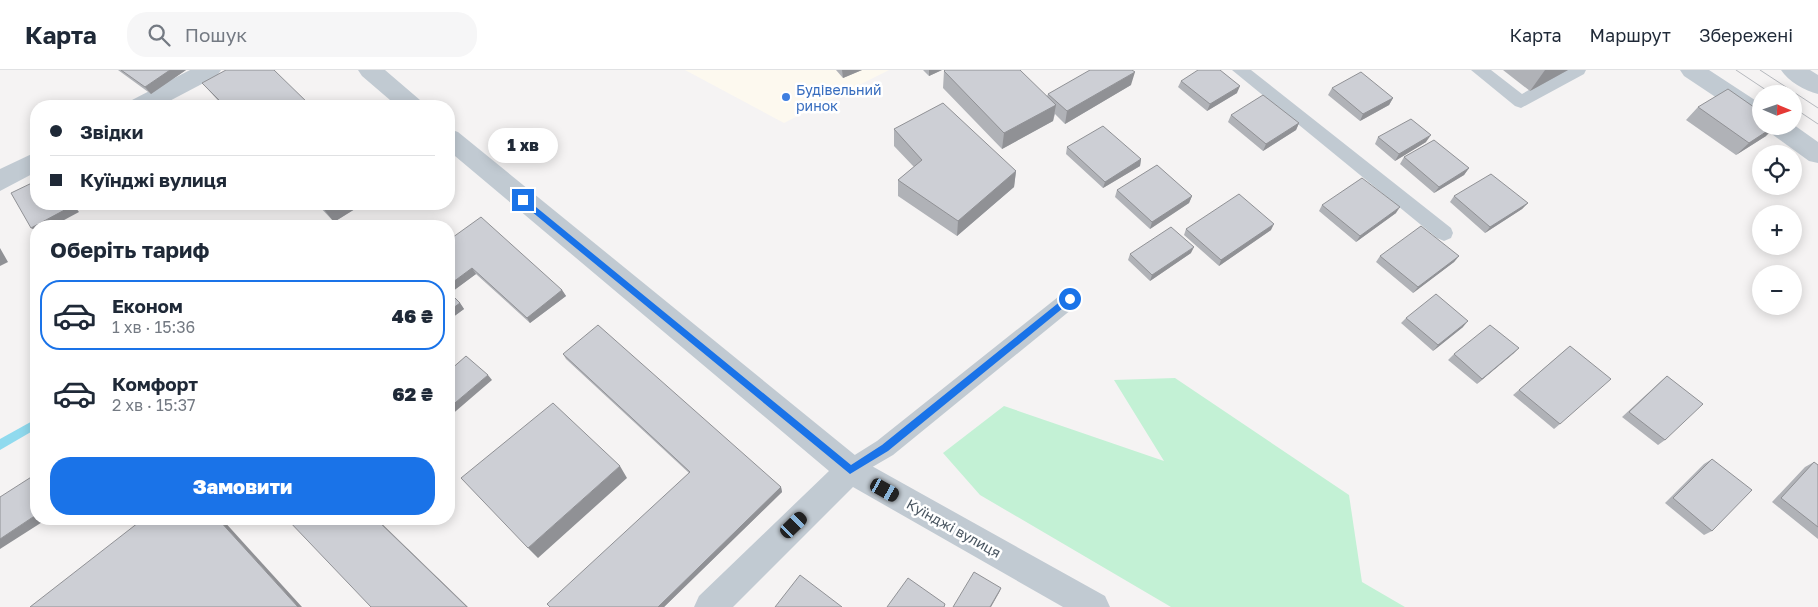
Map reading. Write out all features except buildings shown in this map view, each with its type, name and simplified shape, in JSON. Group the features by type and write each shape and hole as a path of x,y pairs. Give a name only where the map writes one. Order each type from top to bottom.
{"street":[{"path":"152,100 209,70"},
{"path":"370,70 405,100"},
{"path":"1692,70 1752,110"},
{"path":"1793,70 1818,86"},
{"path":"1790,135 1818,154"},
{"name":"Куїнджі вулиця","path":"455,143 850,470 1094,607"},
{"path":"0,180 30,164"},
{"path":"710,607 850,470"}],"lane":[{"path":"1240,70 1444,233"},
{"path":"1480,70 1521,102 1578,70"},
{"path":"850,470 885,448 1070,299"}],"shaded area":[{"name":"Будівельний ринок","path":"685,70 889,70 784,123"}],"green space":[{"path":"1175,378 1349,495 1362,582 1405,607 1171,607 980,495 943,453 1004,406 1164,461 1114,380"}],"waterway":[{"path":"0,445 30,428"}],"tram line":[{"path":"1736,70 1758,85"},
{"path":"1760,70 1818,108"},
{"path":"1802,113 1818,124"}],"place":[{"name":"Будівельний ринок","path":"786,97"}],"route":[{"path":"523,200 850,470 885,448 1070,299"}]}
